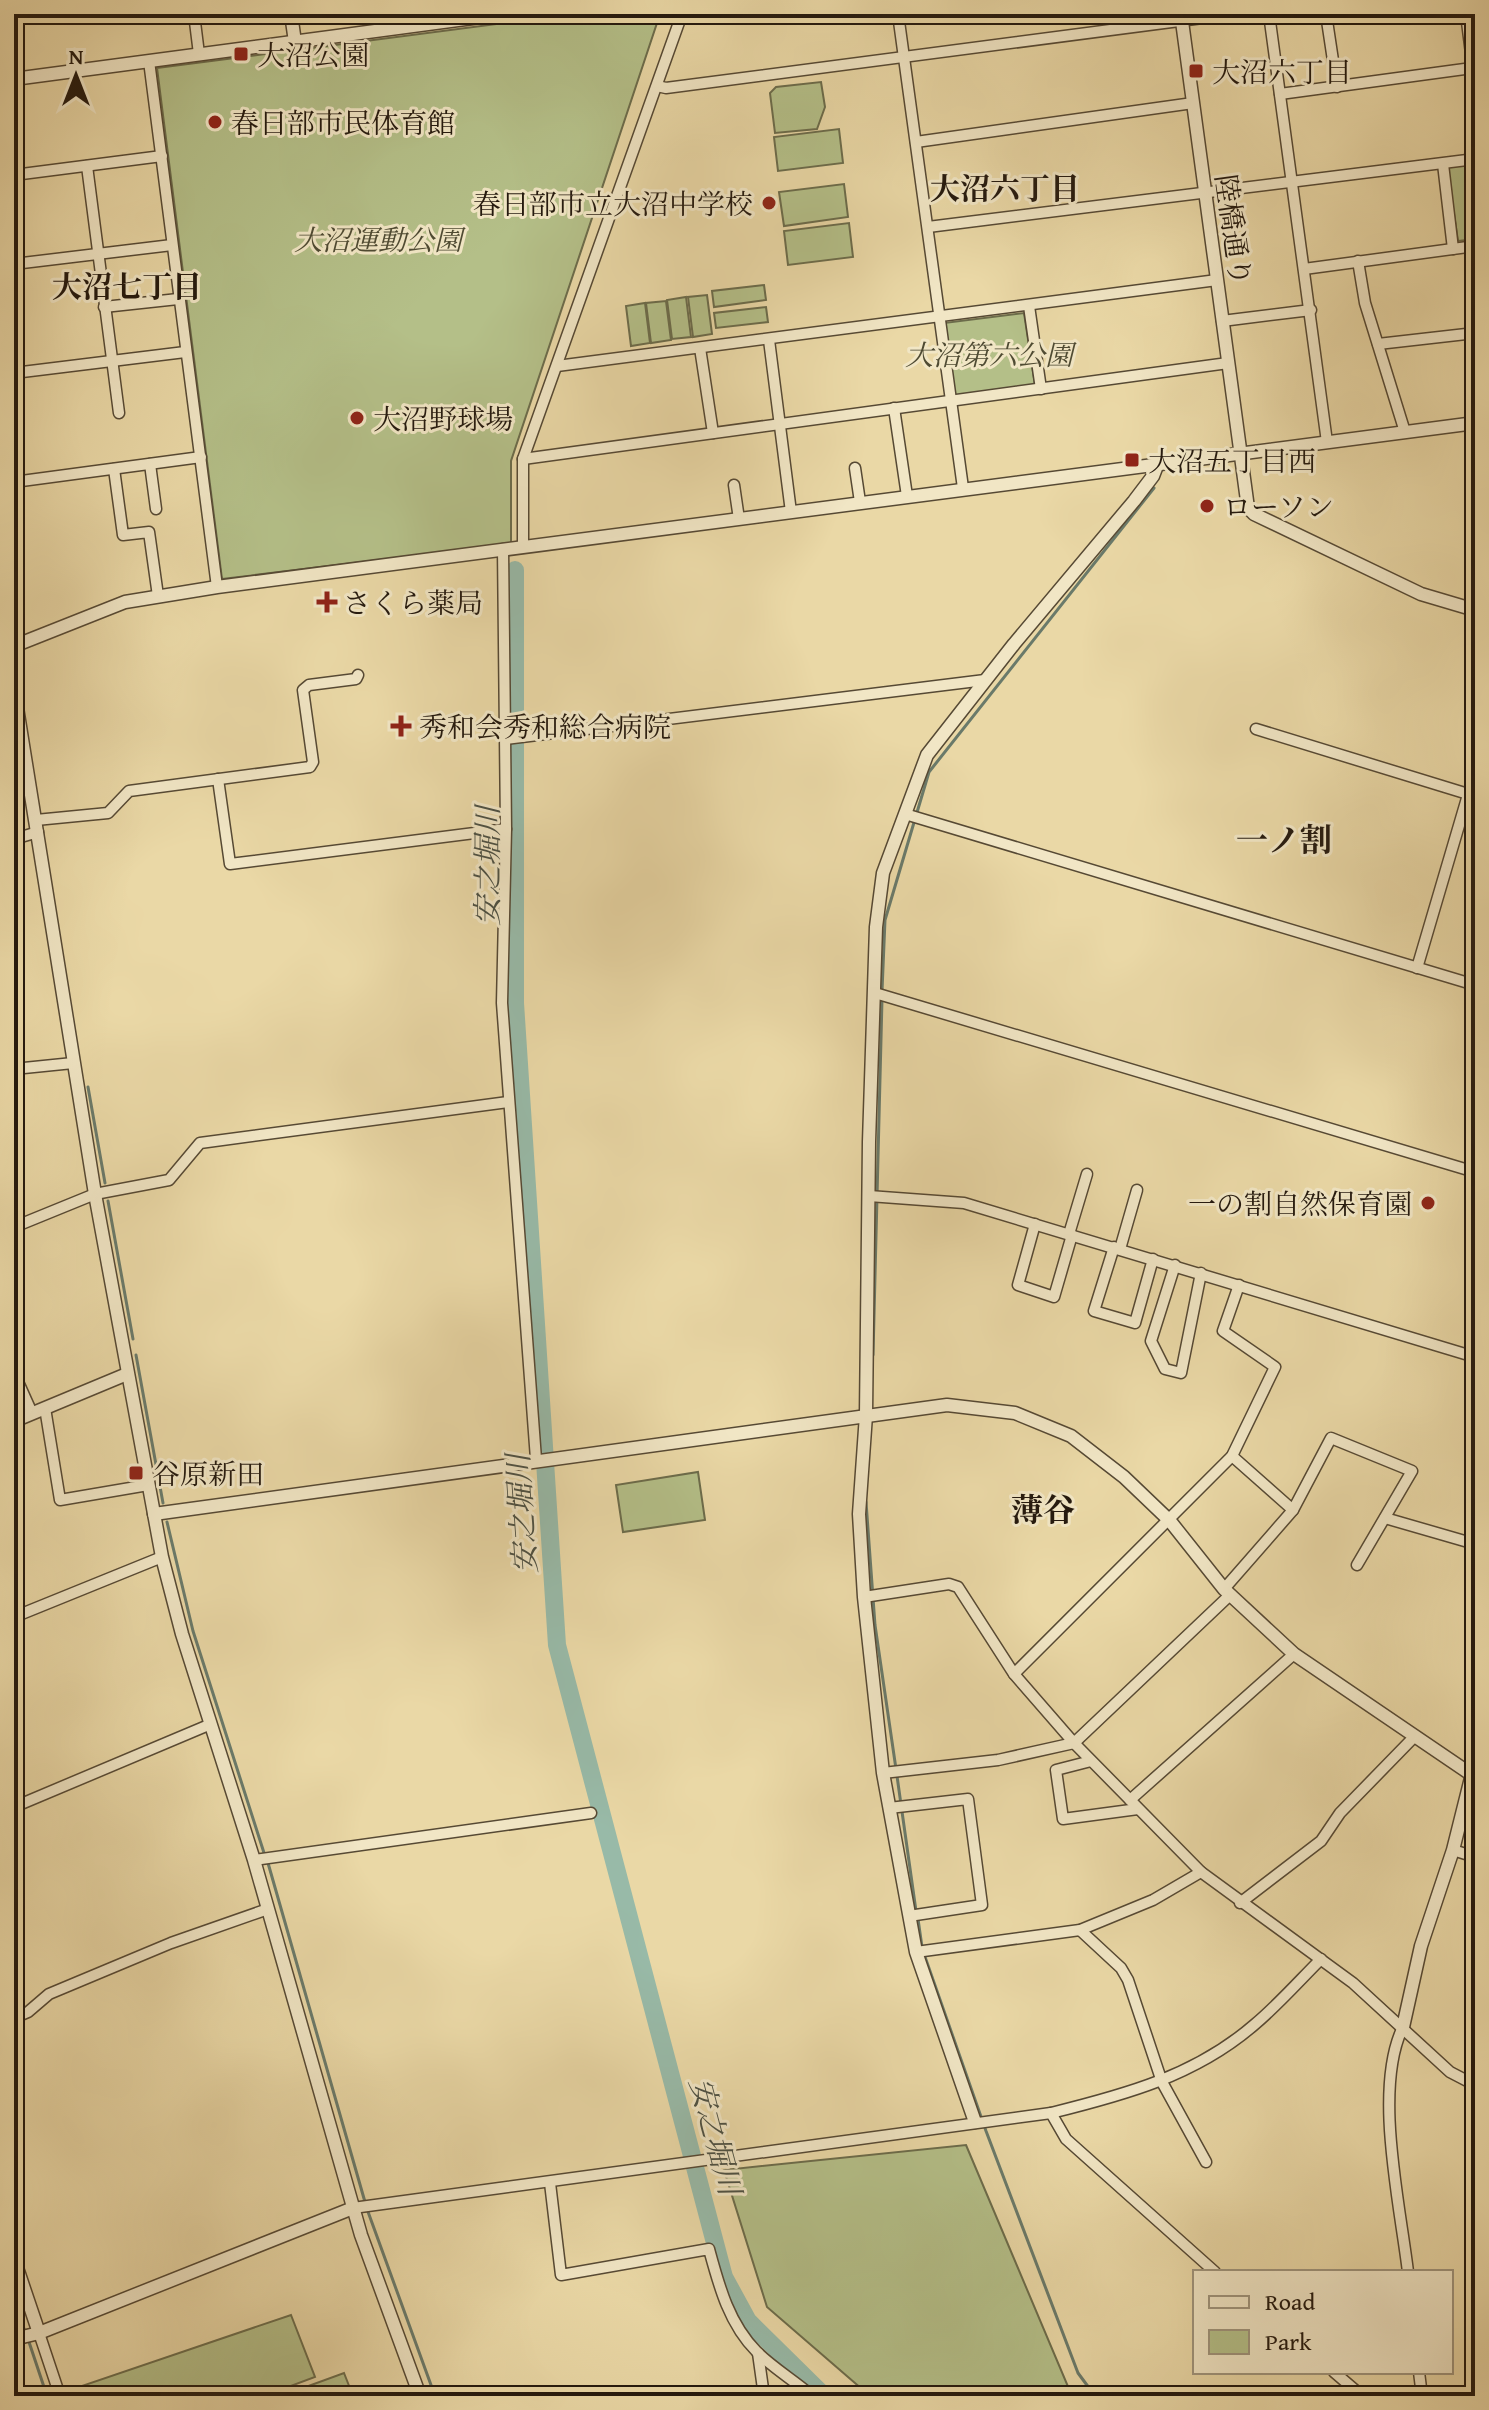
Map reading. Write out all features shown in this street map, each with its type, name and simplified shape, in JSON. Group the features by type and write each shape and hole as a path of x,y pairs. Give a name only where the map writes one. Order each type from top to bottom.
{"street":[{"path":"194,14 199,54"},
{"path":"291,14 295,42"},
{"path":"387,14 389,29"},
{"path":"14,79 503,14"},
{"path":"523,547 523,459 682,14"},
{"path":"898,14 963,488"},
{"path":"657,86 666,88 1182,18 1233,14"},
{"path":"1269,14 1327,442"},
{"path":"1326,14 1337,87"},
{"path":"1466,14 1475,85"},
{"name":"陸橋通り","path":"1182,18 1245,501 1254,514 1421,594 1475,610"},
{"path":"149,61 217,587"},
{"path":"1280,94 1472,68"},
{"path":"916,142 1193,103"},
{"path":"14,175 162,156"},
{"path":"928,227 1475,159"},
{"path":"1443,164 1453,249"},
{"path":"87,166 119,413"},
{"path":"14,264 172,245"},
{"path":"1304,269 1475,246"},
{"path":"1358,261 1365,303 1405,432"},
{"path":"557,366 1217,280"},
{"path":"104,307 178,299"},
{"path":"1029,306 1041,389"},
{"path":"1222,321 1311,310"},
{"path":"1378,344 1475,333"},
{"path":"769,340 791,512"},
{"path":"700,348 713,433"},
{"path":"14,373 185,352"},
{"path":"523,459 1228,363"},
{"path":"894,408 907,496"},
{"path":"14,646 88,614 158,596 1475,423"},
{"path":"14,482 201,457"},
{"path":"976,2122 916,1952 883,1773 864,1597 859,1514 866,1415 876,927 883,873 927,755 985,680 1134,501 1158,463"},
{"path":"150,464 156,509"},
{"path":"855,468 860,502"},
{"path":"114,469 123,535 149,532 158,596"},
{"path":"734,485 739,519"},
{"path":"503,549 506,829 502,1003 536,1459"},
{"path":"14,839 37,826 108,813 129,791 310,767 313,762 303,690 309,685 356,679 358,675"},
{"path":"506,739 985,680"},
{"path":"14,689 95,1194 162,1557 211,1724 257,1860 268,1909 356,2207 420,2396"},
{"path":"1256,729 1468,794"},
{"path":"1417,968 1475,771"},
{"path":"218,779 230,864 506,829"},
{"path":"905,814 1475,985"},
{"path":"875,993 1475,1172"},
{"path":"14,1069 73,1063"},
{"path":"14,1227 95,1194 169,1180 200,1143 508,1102"},
{"path":"1035,1224 1018,1285 1054,1297 1087,1174"},
{"path":"1137,1190 1094,1311 1135,1323 1153,1259"},
{"path":"869,1196 964,1203 1475,1357"},
{"path":"1175,1265 1151,1341 1165,1369 1181,1373 1201,1273"},
{"path":"1014,1674 1232,1456 1275,1367 1223,1331 1239,1285"},
{"path":"14,1373 38,1411 60,1500 148,1485"},
{"path":"14,1421 127,1374"},
{"path":"154,1514 536,1459 947,1405 1015,1413 1071,1436 1101,1459 1170,1521 1227,1592 1294,1654 1473,1776"},
{"path":"883,1773 998,1760 1074,1743 1227,1592 1293,1510 1331,1438 1412,1471 1357,1565"},
{"path":"1232,1456 1293,1510"},
{"path":"1385,1518 1475,1544"},
{"path":"14,1617 162,1557"},
{"path":"864,1597 949,1584 958,1587 1014,1674 1074,1743 1201,1872 1321,1959 1403,2027 1450,2072 1475,2085"},
{"path":"1091,1761 1056,1770 1063,1819 1134,1805 1294,1654"},
{"path":"14,1807 211,1724"},
{"path":"1240,1903 1321,1841 1340,1813 1414,1737"},
{"path":"1408,2270 1388,2080 1394,2045 1403,2027 1421,1946 1453,1850 1475,1762"},
{"path":"889,1808 968,1799 982,1905 909,1916"},
{"path":"257,1860 591,1813"},
{"path":"1453,1850 1475,1857"},
{"path":"916,1952 1080,1930 1097,1920 1153,1900 1201,1872"},
{"path":"14,2018 28,2012 49,1994 171,1943 268,1909"},
{"path":"1080,1930 1121,1968 1128,1980 1162,2082 1206,2162"},
{"path":"17,2338 36,2334 356,2207 1051,2113 1162,2082 1228,2045 1254,2025 1321,1959"},
{"path":"1051,2113 1066,2139 1213,2270"},
{"path":"550,2183 561,2275 709,2249 721,2295 734,2321 758,2353 812,2396"},
{"path":"14,2259 36,2334 60,2396"},
{"path":"758,2353 764,2396"},
{"path":"1336,2374 1362,2396"},
{"path":"1419,2374 1422,2396"}],"green space":[{"name":"大沼運動公園","path":"573,14 660,14 511,461 511,544 222,579 157,68"},
{"path":"821,82 825,107 817,129 775,133 770,93 776,87"},
{"path":"839,129 843,163 778,171 774,137"},
{"path":"1475,164 1475,239 1458,241 1447,167"},
{"path":"844,184 848,217 784,226 779,192"},
{"path":"849,223 853,257 788,265 784,231"},
{"path":"764,285 766,300 714,307 712,291"},
{"path":"707,295 712,334 693,337 688,297"},
{"path":"686,297 691,337 672,339 667,300"},
{"path":"666,301 671,340 651,343 646,303"},
{"path":"645,303 650,343 631,346 626,306"},
{"path":"766,307 768,322 716,328 714,313"},
{"name":"大沼第六公園","path":"1024,313 1035,385 954,396 944,323"},
{"path":"698,1472 705,1520 623,1532 616,1485"},
{"path":"966,2145 1072,2396 870,2396 767,2307 724,2170"},
{"path":"291,2315 315,2377 264,2396 69,2396 67,2391"},
{"path":"344,2373 353,2396 281,2396"}],"waterway":[{"path":"882,991 885,920 929,772 1154,488"},
{"name":"安之堀川","path":"515,570 515,1003 557,1645 724,2277 748,2321 824,2396"},
{"path":"873,1355 882,999"},
{"path":"88,1087 105,1183"},
{"path":"108,1201 133,1339"},
{"path":"136,1355 163,1503"},
{"path":"866,1502 875,1625 896,1769"},
{"path":"167,1522 193,1631 265,1856"},
{"path":"897,1776 916,1911"},
{"path":"268,1863 365,2202"},
{"path":"918,1919 922,1947"},
{"path":"924,1954 986,2131 1078,2373 1095,2396"},
{"path":"367,2209 435,2396"},
{"path":"14,2298 25,2332"},
{"path":"28,2339 47,2396"}],"place":[{"name":"大沼公園","path":"241,54"},
{"name":"大沼六丁目","path":"1196,71"},
{"name":"春日部市民体育館","path":"215,122"},
{"name":"春日部市立大沼中学校","path":"769,203"},
{"name":"大沼野球場","path":"357,418"},
{"name":"大沼五丁目西","path":"1132,460"},
{"name":"ローソン","path":"1207,506"},
{"name":"さくら薬局","path":"327,602"},
{"name":"秀和会秀和総合病院","path":"401,726"},
{"name":"一の割自然保育園","path":"1428,1203"},
{"name":"谷原新田","path":"136,1473"}],"district":[{"name":"大沼六丁目","path":"1005,188"},
{"name":"大沼七丁目","path":"127,286"},
{"name":"一ノ割","path":"1284,839"},
{"name":"薄谷","path":"1043,1509"}]}
